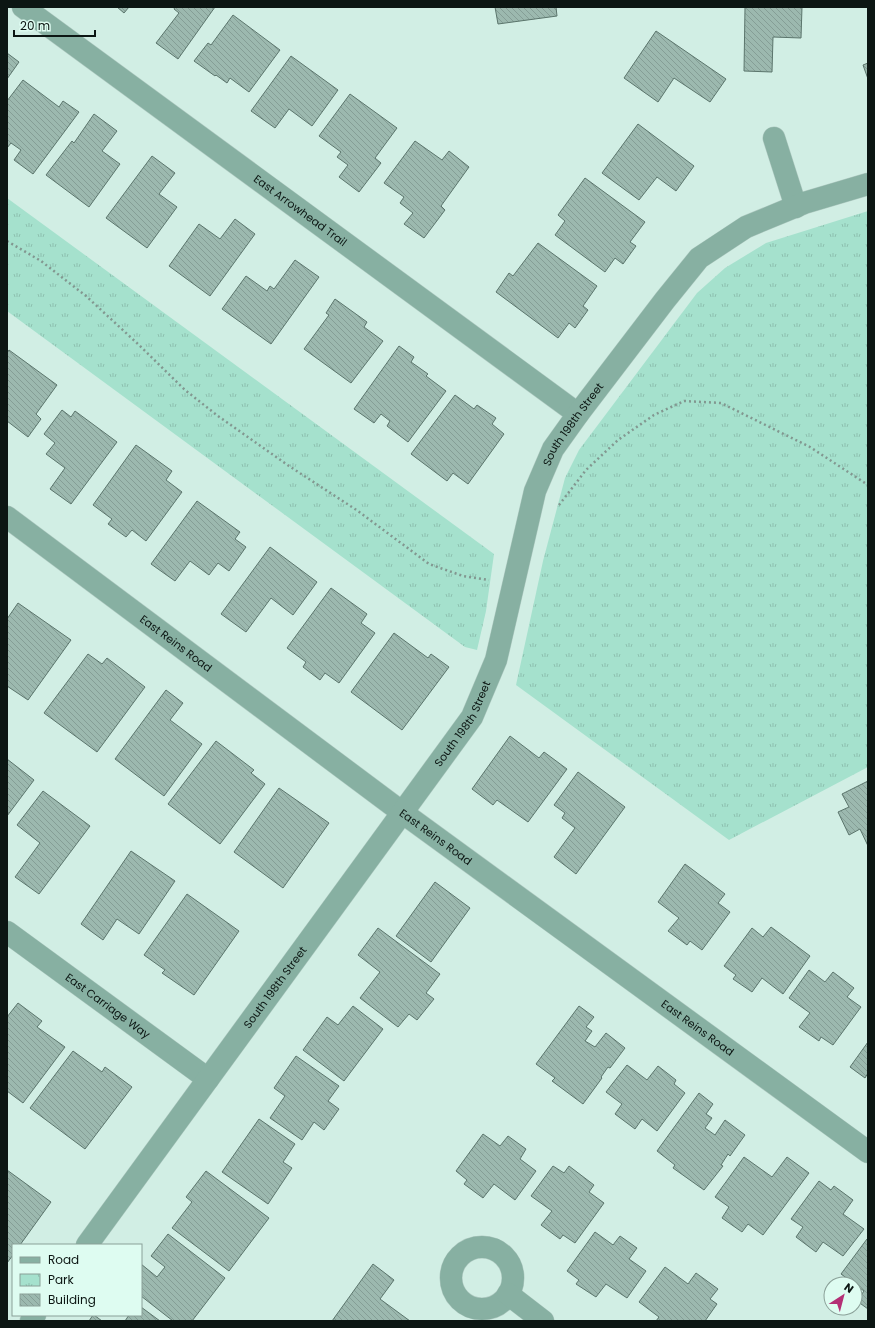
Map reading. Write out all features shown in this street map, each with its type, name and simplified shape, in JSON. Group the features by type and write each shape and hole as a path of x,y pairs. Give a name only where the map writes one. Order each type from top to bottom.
{"street":[{"name":"East Arrowhead Trail","path":"23,7 578,414"},
{"path":"774,138 796,207"},
{"name":"South 198th Street","path":"88,1244 472,717 496,660 534,491 553,449 578,414 699,258 746,227 796,207 868,184"},
{"name":"East Reins Road","path":"7,517 403,813 868,1152"},
{"name":"East Carriage Way","path":"7,932 208,1079"},
{"path":"508,1294 544,1321"}],"path":[{"path":"7,241 41,261 86,296 185,390 218,416 358,511 429,564 463,576 513,584"},
{"path":"528,519 557,508 586,470 618,440 654,415 684,401 721,403 810,447 868,485"}],"green space":[{"path":"7,198 494,554 486,611 477,650 465,647 7,311"},
{"path":"868,211 868,767 729,840 516,685 543,561 565,478 579,450 697,293 725,268 766,243"}],"building":[{"path":"117,7 129,7 124,13"},
{"path":"175,7 215,7 178,59 156,43 179,13 174,9"},
{"path":"495,7 556,7 557,16 498,24"},
{"path":"745,7 802,7 801,38 773,37 772,72 744,71"},
{"path":"233,15 280,50 249,92 230,78 227,83 194,61 208,43 211,45"},
{"path":"656,31 726,79 710,102 674,78 658,102 624,78"},
{"path":"7,53 19,62 7,79"},
{"path":"291,56 338,90 312,126 289,109 275,128 251,111"},
{"path":"868,63 868,79 863,65"},
{"path":"23,80 59,107 63,101 79,112 33,174 14,160 21,150 11,143 7,148 7,101"},
{"path":"350,94 397,128 375,158 381,163 359,192 339,177 348,165 337,157 341,152 319,136"},
{"path":"94,114 117,131 102,151 120,164 89,207 46,175 72,141 74,143"},
{"path":"638,124 694,166 676,191 657,177 639,200 602,173"},
{"path":"415,141 442,160 449,151 469,167 441,206 445,210 424,238 404,224 413,213 400,203 404,197 384,183"},
{"path":"152,156 175,173 159,194 177,207 147,248 106,218"},
{"path":"585,178 645,222 630,242 636,246 623,264 615,258 605,272 555,235 565,221 558,215"},
{"path":"235,219 255,234 210,296 169,266 199,224 220,239"},
{"path":"538,243 597,286 583,306 588,310 575,328 569,323 558,338 496,292 509,273 513,276"},
{"path":"295,260 319,277 271,344 222,309 246,276 267,291 270,286 274,289"},
{"path":"335,299 367,322 364,327 383,341 351,383 304,349 329,315 326,313"},
{"path":"399,346 414,357 411,362 428,374 426,376 446,391 408,442 387,426 390,421 381,414 374,423 354,409"},
{"path":"9,350 57,385 36,414 41,419 28,437 7,421 7,353"},
{"path":"455,395 474,409 477,405 496,418 492,424 504,434 468,484 453,473 447,481 411,454"},
{"path":"62,410 71,417 75,411 117,442 71,504 50,489 65,468 46,454 55,443 44,434"},
{"path":"136,445 172,471 166,480 182,492 146,541 132,530 126,537 108,524 112,519 93,505"},
{"path":"197,501 240,532 235,539 246,547 229,571 218,563 209,575 190,561 175,581 151,564"},
{"path":"270,547 317,582 293,615 271,598 246,632 221,614"},
{"path":"331,588 367,614 361,623 375,633 339,683 325,673 320,680 303,667 306,662 287,648"},
{"path":"18,603 71,640 28,700 7,686 7,619"},
{"path":"394,633 428,658 431,654 449,667 402,730 351,692"},
{"path":"88,654 102,664 107,658 145,687 97,752 44,713"},
{"path":"166,690 183,703 170,720 202,744 164,796 115,759"},
{"path":"510,736 539,758 544,752 567,769 528,822 497,800 493,805 472,789"},
{"path":"216,741 254,770 251,773 265,784 220,844 168,804"},
{"path":"7,759 34,780 7,816"},
{"path":"578,772 625,807 576,874 554,857 575,828 562,818 565,813 554,805"},
{"path":"868,781 868,846 860,829 849,835 838,812 849,807 842,794"},
{"path":"279,788 329,823 283,888 234,852"},
{"path":"43,791 90,826 39,894 15,877 40,843 17,825"},
{"path":"131,851 175,881 139,934 117,919 103,940 81,924"},
{"path":"685,864 725,894 718,903 730,912 702,950 690,941 687,945 668,931 679,918 658,902"},
{"path":"435,882 470,908 431,962 396,936"},
{"path":"187,894 239,931 194,995 162,973 165,970 144,955"},
{"path":"771,927 810,956 783,994 762,978 752,992 733,979 736,975 724,966 752,928 763,937"},
{"path":"378,928 440,974 426,993 434,999 417,1020 409,1014 398,1027 360,998 380,972 358,955"},
{"path":"809,970 825,982 833,972 854,988 847,997 861,1007 833,1045 821,1037 819,1041 799,1027 810,1013 789,998"},
{"path":"18,1003 42,1021 37,1027 65,1047 23,1103 7,1091 7,1017"},
{"path":"353,1006 383,1029 344,1081 303,1050 327,1017 338,1025"},
{"path":"579,1006 594,1017 586,1027 592,1031 585,1041 595,1047 606,1033 625,1048 610,1068 608,1067 583,1104 552,1081 555,1078 536,1064"},
{"path":"868,1042 868,1073 865,1078 850,1067"},
{"path":"73,1051 102,1072 105,1067 132,1087 85,1149 30,1108"},
{"path":"296,1056 339,1086 328,1101 339,1109 324,1130 314,1122 302,1140 270,1118 285,1096 274,1088"},
{"path":"627,1065 647,1080 658,1066 676,1080 674,1084 685,1093 657,1131 642,1119 635,1129 615,1114 622,1104 606,1092"},
{"path":"699,1093 713,1104 706,1114 712,1118 705,1128 715,1135 725,1120 745,1135 730,1156 728,1154 721,1165 723,1166 704,1190 673,1168 675,1165 657,1151"},
{"path":"259,1119 295,1144 283,1162 292,1168 268,1204 222,1172"},
{"path":"483,1134 500,1146 508,1136 526,1149 520,1159 536,1171 515,1200 494,1184 483,1198 464,1184 467,1180 456,1171"},
{"path":"744,1157 772,1177 787,1157 809,1173 763,1235 748,1224 742,1232 722,1218 729,1207 715,1197"},
{"path":"553,1166 564,1173 569,1166 594,1185 589,1192 604,1203 575,1243 563,1235 560,1239 541,1225 552,1211 531,1196"},
{"path":"7,1170 51,1202 21,1244 12,1244 12,1256 7,1263"},
{"path":"206,1171 269,1218 229,1271 172,1228 192,1202 186,1197"},
{"path":"819,1181 831,1190 834,1186 853,1200 843,1214 864,1229 843,1256 823,1242 816,1252 796,1237 803,1227 791,1219"},
{"path":"595,1232 613,1245 620,1236 637,1248 629,1259 646,1271 627,1298 606,1284 596,1297 576,1284 579,1280 567,1271"},
{"path":"168,1234 225,1278 192,1321 173,1321 142,1297 142,1265 157,1277 165,1267 151,1256"},
{"path":"868,1239 868,1309 863,1305 863,1276 844,1276 841,1274"},
{"path":"373,1264 394,1280 380,1299 410,1321 332,1321"},
{"path":"665,1267 688,1284 696,1273 718,1289 710,1299 717,1304 705,1321 656,1321 659,1317 639,1302"},
{"path":"142,1308 160,1321 125,1321 128,1316 142,1316"},
{"path":"92,1316 95,1316 102,1321 89,1321"}]}
